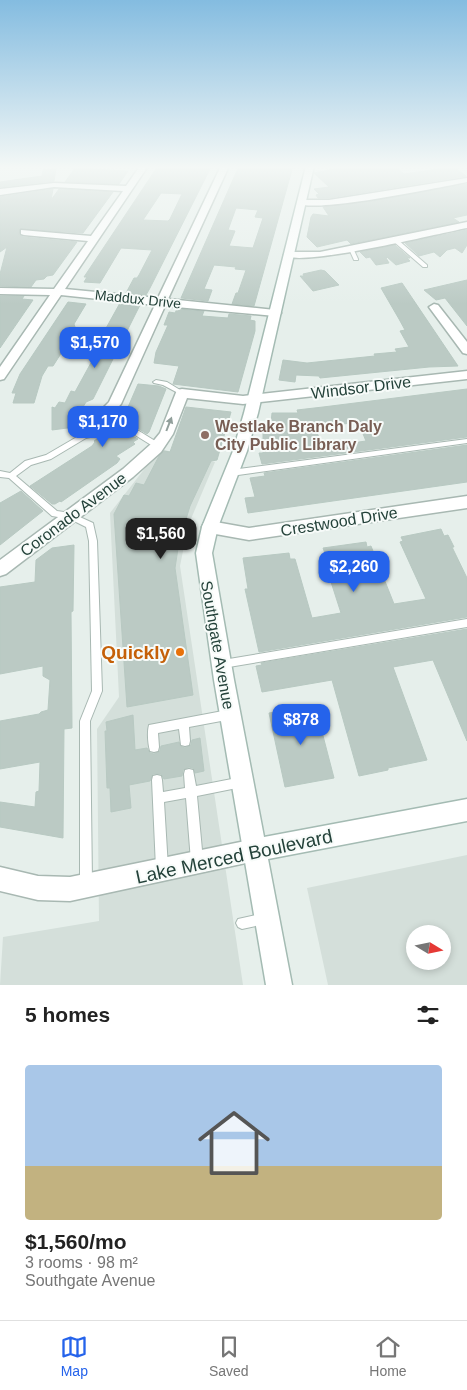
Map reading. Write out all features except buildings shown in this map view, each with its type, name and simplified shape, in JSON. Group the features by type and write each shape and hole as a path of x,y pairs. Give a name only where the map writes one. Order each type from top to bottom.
{"street":[{"path":"0,376 113,212"},
{"path":"102,416 114,404 204,212"},
{"name":"Southgate Avenue","path":"279,985 230,715 204,553 210,527 246,431 255,399 300,212"},
{"path":"289,255 320,255 467,225"},
{"path":"24,232 95,239"},
{"name":"Maddux Drive","path":"0,291 59,292 275,313"},
{"path":"434,307 467,350"},
{"name":"Windsor Drive","path":"255,399 467,375"},
{"path":"182,393 243,400 255,399"},
{"name":"Coronado Avenue","path":"0,568 128,474 158,446 166,434 182,393"},
{"name":"Crestwood Drive","path":"210,527 250,534 467,502"},
{"name":"Lake Merced Boulevard","path":"0,879 38,888 70,889 86,887 255,850 467,810"}],"lane":[{"path":"395,240 425,266"},
{"path":"351,249 356,259"},
{"path":"156,382 165,383 182,393"},
{"path":"11,476 28,463 48,457 84,436 97,433 103,425 102,416"},
{"path":"137,432 158,446"},
{"path":"231,473 467,441"},
{"path":"0,474 11,476 55,514 71,516 90,525 93,541 97,691 85,721 86,887"},
{"path":"222,664 467,623"},
{"path":"154,747 153,729 230,715"},
{"path":"183,723 185,741"},
{"path":"189,774 197,863"},
{"path":"157,780 162,870"},
{"path":"158,798 243,782"},
{"path":"242,923 267,918"}],"shaded area":[{"path":"160,449 215,462 188,526 180,566 243,985 0,985 3,937 99,921 97,729 119,697 110,513"},
{"path":"467,855 467,985 328,985 307,888"}],"place":[{"name":"Westlake Branch Daly City Public Library","path":"205,435"},
{"name":"Quickly","path":"180,652"}]}
